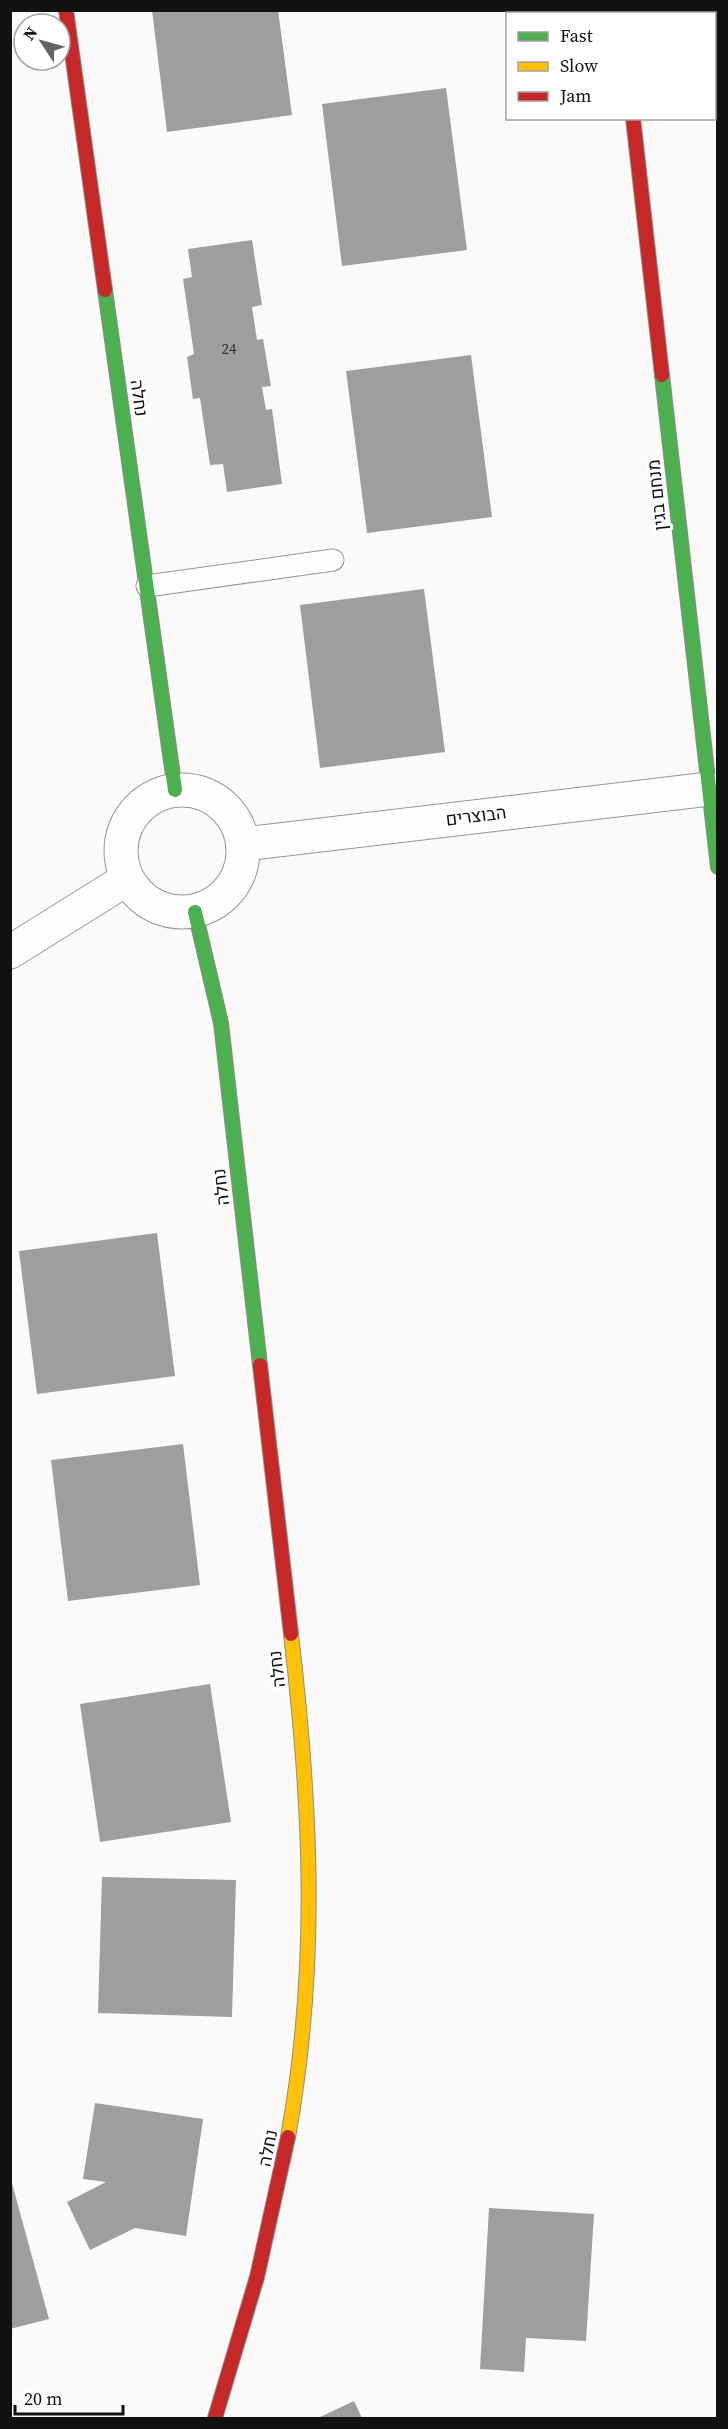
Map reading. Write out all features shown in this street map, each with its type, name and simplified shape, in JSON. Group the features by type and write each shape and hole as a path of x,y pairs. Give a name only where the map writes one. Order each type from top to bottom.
{"street":[{"name":"נחלה","path":"66,10 175,790"},
{"name":"מנחם בגין","path":"633,120 717,867"},
{"name":"הבוצרים","path":"244,844 709,789"},
{"path":"175,790 195,790 213,797 233,817 244,844 243,862 232,887 212,906 195,912 179,913 163,910 148,903 136,893 127,879 121,861 121,841 128,822 140,806 156,795 175,790"},
{"path":"10,952 127,879"},
{"name":"נחלה","path":"195,912 221,1023 301,1719 309,1827 309,1960 295,2102 272,2220 237,2351 215,2418"}],"lane":[{"path":"147,586 333,560"}],"building":[{"path":"152,10 278,10 292,115 167,132"},
{"path":"446,88 467,250 342,266 322,104"},
{"path":"252,240 262,305 252,307 257,340 263,339 271,386 262,387 266,410 272,409 282,484 227,492 223,464 210,465 200,398 193,399 187,357 194,354 183,279 192,277 188,249"},
{"path":"471,355 492,517 367,533 346,371"},
{"path":"424,589 445,752 320,768 300,605"},
{"path":"157,1233 175,1376 37,1394 19,1251"},
{"path":"183,1444 200,1585 68,1601 51,1460"},
{"path":"210,1684 231,1822 100,1842 80,1704"},
{"path":"102,1877 236,1880 232,2017 98,2013"},
{"path":"95,2103 203,2119 186,2236 135,2228 90,2250 67,2202 106,2182 83,2179"},
{"path":"10,2176 49,2319 10,2329"},
{"path":"489,2208 594,2214 586,2341 526,2338 524,2372 480,2369"},
{"path":"354,2401 362,2418 318,2418"}],"traffic: fast":[{"path":"716,82 718,96"},
{"path":"105,290 175,790"},
{"path":"662,375 718,867"},
{"path":"195,912 221,1023 260,1365"}],"traffic: slow":[{"path":"288,2137 298,2073 304,2010 309,1886 303,1761 291,1634"}],"traffic: jam":[{"path":"66,10 105,290"},
{"path":"633,120 662,375"},
{"path":"260,1365 291,1634"},
{"path":"215,2418 257,2277 288,2137"}]}
